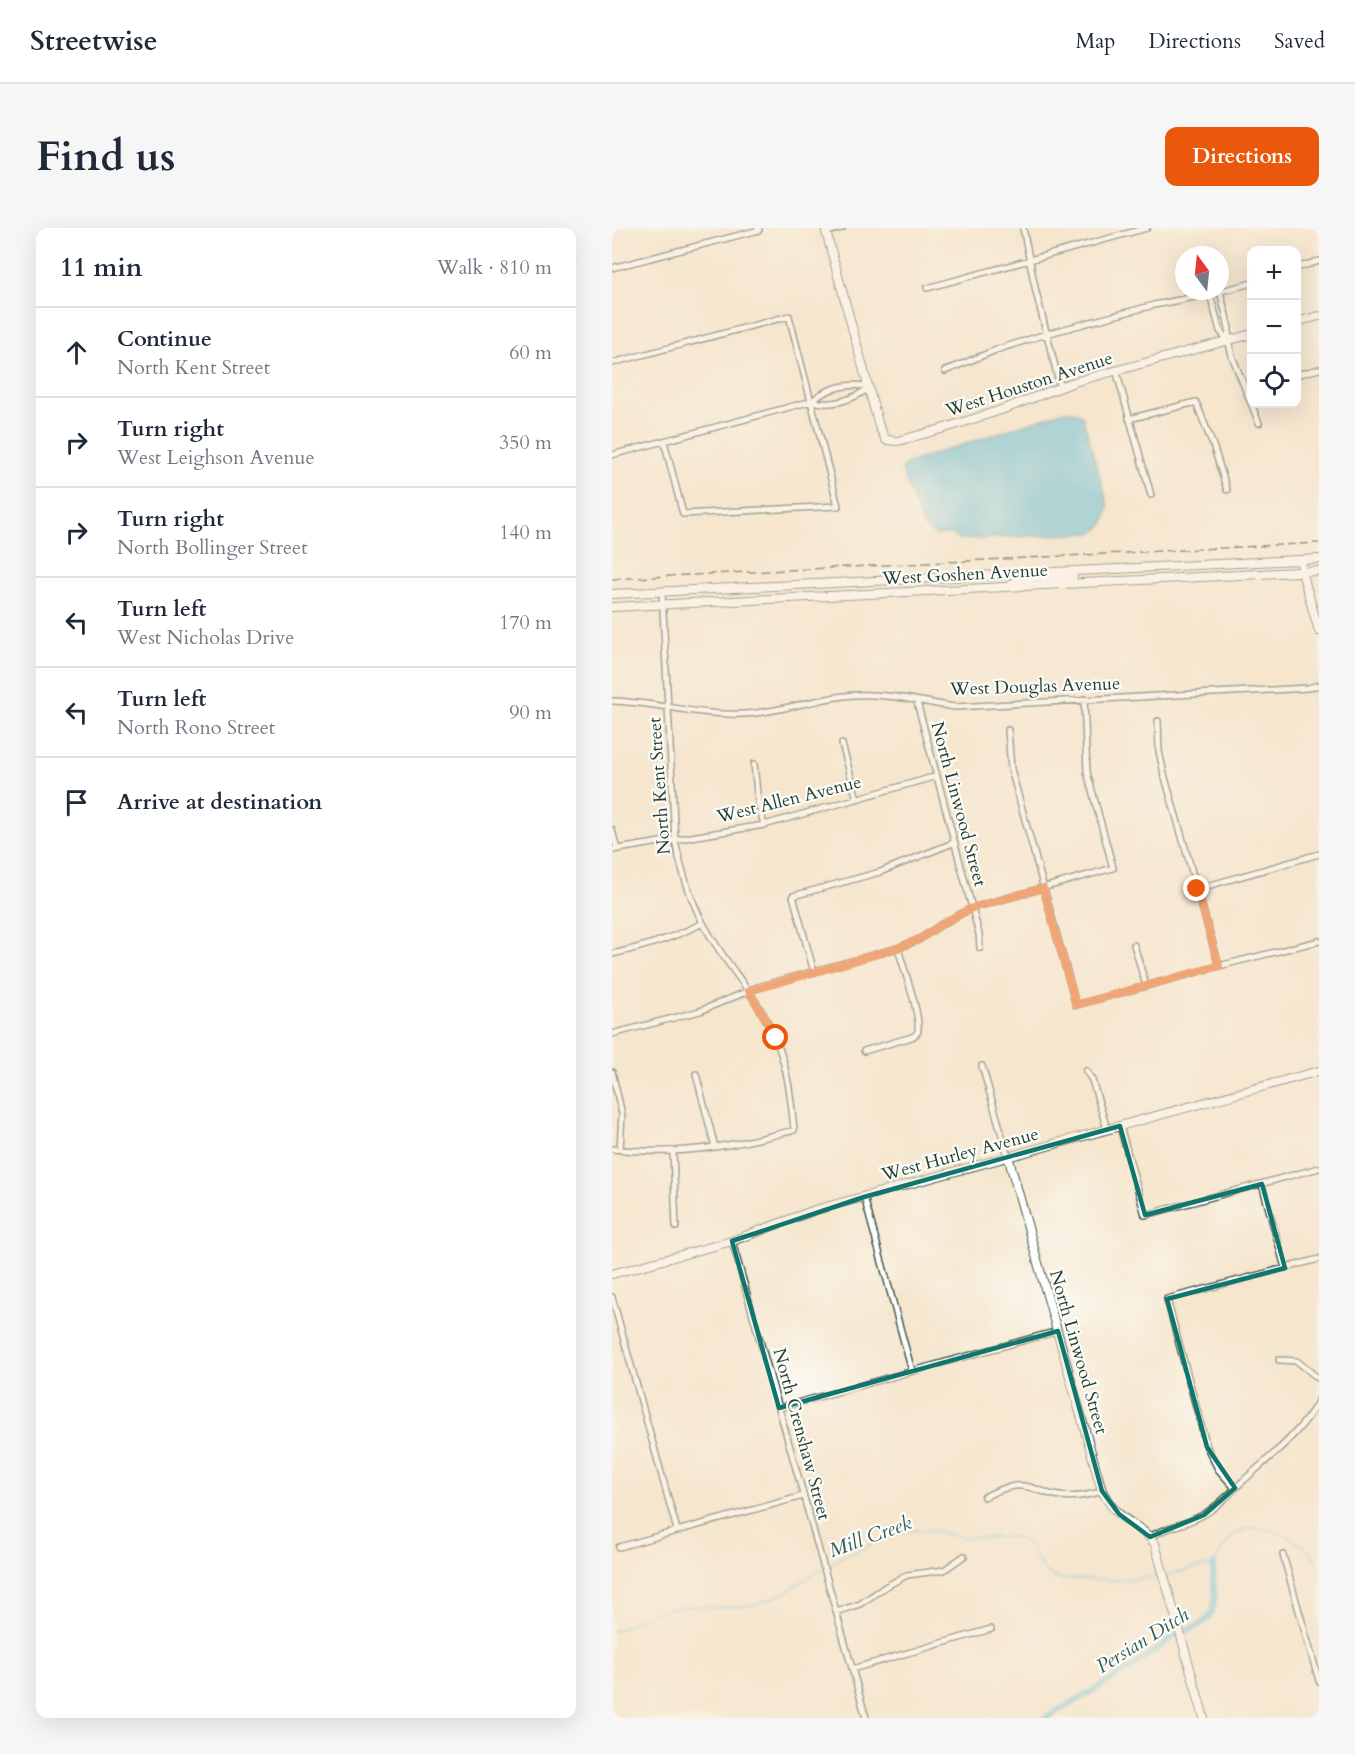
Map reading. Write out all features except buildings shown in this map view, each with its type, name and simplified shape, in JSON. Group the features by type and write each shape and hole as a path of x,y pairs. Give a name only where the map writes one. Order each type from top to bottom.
{"street":[{"path":"842,228 826,230 869,387"},
{"path":"1023,228 1060,386"},
{"path":"927,288 1148,228"},
{"path":"612,268 759,229"},
{"path":"1301,266 1319,261"},
{"path":"1229,288 1247,283"},
{"path":"945,371 996,350 1046,334 1179,300"},
{"path":"1212,300 1220,331 1228,340"},
{"path":"1222,300 1229,328 1228,340 1244,389 1259,423"},
{"path":"612,363 789,316 838,506 683,514 664,441"},
{"path":"1301,321 1319,316"},
{"name":"West Houston Avenue","path":"869,387 879,426 886,440 898,441 965,422 1060,386 1247,335"},
{"path":"1301,374 1319,369"},
{"path":"1116,370 1151,495"},
{"path":"612,456 812,401 821,392 856,383 869,387"},
{"path":"812,401 824,405 860,395 869,387"},
{"path":"838,388 841,400"},
{"path":"1129,419 1196,402 1227,490"},
{"name":"West Goshen Avenue","path":"612,594 1319,559"},
{"path":"1301,560 1302,572 1319,631"},
{"path":"1008,587 1015,581 1026,578 1069,576 1082,571"},
{"name":"West Goshen Avenue","path":"612,607 1319,571"},
{"name":"North Kent Street","path":"662,592 675,840 688,888 703,923 749,991 776,1038 789,1086 794,1130 752,1141 716,1147"},
{"name":"West Douglas Avenue","path":"612,701 636,701 711,714 746,714 783,709 819,698 856,694 886,695 954,707 1319,686"},
{"path":"612,1035 700,1011 749,991 898,948 920,939 972,908 1113,868 1087,772 1084,699"},
{"name":"North Linwood Street","path":"917,702 979,934 980,948"},
{"path":"1158,721 1159,751 1219,966"},
{"path":"1008,730 1011,769 1076,1005 1319,941"},
{"path":"842,744 857,799"},
{"path":"754,764 758,801 764,825"},
{"name":"West Allen Avenue","path":"615,849 764,825 937,776"},
{"path":"612,830 615,849"},
{"path":"814,972 793,896 880,872 953,843"},
{"path":"1197,889 1319,854"},
{"path":"612,954 668,939 703,923"},
{"path":"1134,945 1146,986"},
{"path":"864,1051 917,1034 914,1005 898,948"},
{"path":"982,1066 1008,1156"},
{"path":"1086,1071 1092,1080 1107,1129"},
{"name":"West Hurley Avenue","path":"612,1274 732,1241 789,1218 1319,1071"},
{"path":"612,1072 622,1114 621,1150"},
{"path":"612,1149 673,1152 716,1147 696,1074"},
{"path":"1120,1126 1145,1215 1319,1168"},
{"path":"673,1152 676,1227"},
{"name":"North Linwood Street","path":"1008,1156 1102,1491 1119,1514 1143,1529 1150,1537"},
{"path":"1263,1184 1285,1268"},
{"path":"864,1197 912,1371"},
{"name":"North Crenshaw Street","path":"732,1241 866,1718"},
{"path":"1235,1488 1218,1469 1207,1447 1167,1299 1319,1259"},
{"path":"612,1298 677,1530"},
{"path":"779,1408 1058,1331"},
{"path":"1279,1360 1297,1361 1319,1379"},
{"path":"1204,1718 1167,1584 1155,1544 1150,1537 1204,1515 1290,1439 1305,1423 1319,1401"},
{"path":"984,1497 1003,1488 1015,1486 1036,1488 1058,1496 1072,1497 1102,1491"},
{"path":"619,1547 802,1496"},
{"path":"1283,1555 1319,1682"},
{"path":"836,1612 861,1604 907,1575 944,1570 964,1556"},
{"path":"852,1669 991,1629"}],"highlighted area":[{"path":"1120,1126 1145,1215 1262,1184 1285,1268 1167,1299 1207,1447 1235,1488 1204,1515 1150,1537 1119,1514 1102,1491 1058,1331 779,1408 732,1241 864,1197"}],"water":[{"path":"1064,411 1073,411 1082,415 1108,505 1105,521 1097,530 1093,533 959,539 952,534 936,535 923,526 902,471 903,467 908,463"}],"waterway":[{"name":"Mill Creek","path":"1167,1575 1214,1564 1229,1540 1240,1531 1259,1528 1290,1538 1319,1562"},
{"name":"Mill Creek","path":"826,1567 872,1544 908,1531 919,1530 936,1531 965,1538 1015,1537 1027,1543 1044,1570 1057,1579 1127,1580 1162,1576"},
{"name":"Persian Ditch","path":"1046,1718 1134,1666 1175,1636 1207,1619 1213,1609 1215,1596 1214,1564"},
{"name":"Mill Creek","path":"612,1632 647,1616 678,1607 741,1607 761,1603 822,1569"}],"railway":[{"path":"612,579 1319,543"}],"route":[{"path":"776,1038 749,991 898,948 920,939 972,908 1043,888 1076,1005 1219,966 1197,889"}]}
